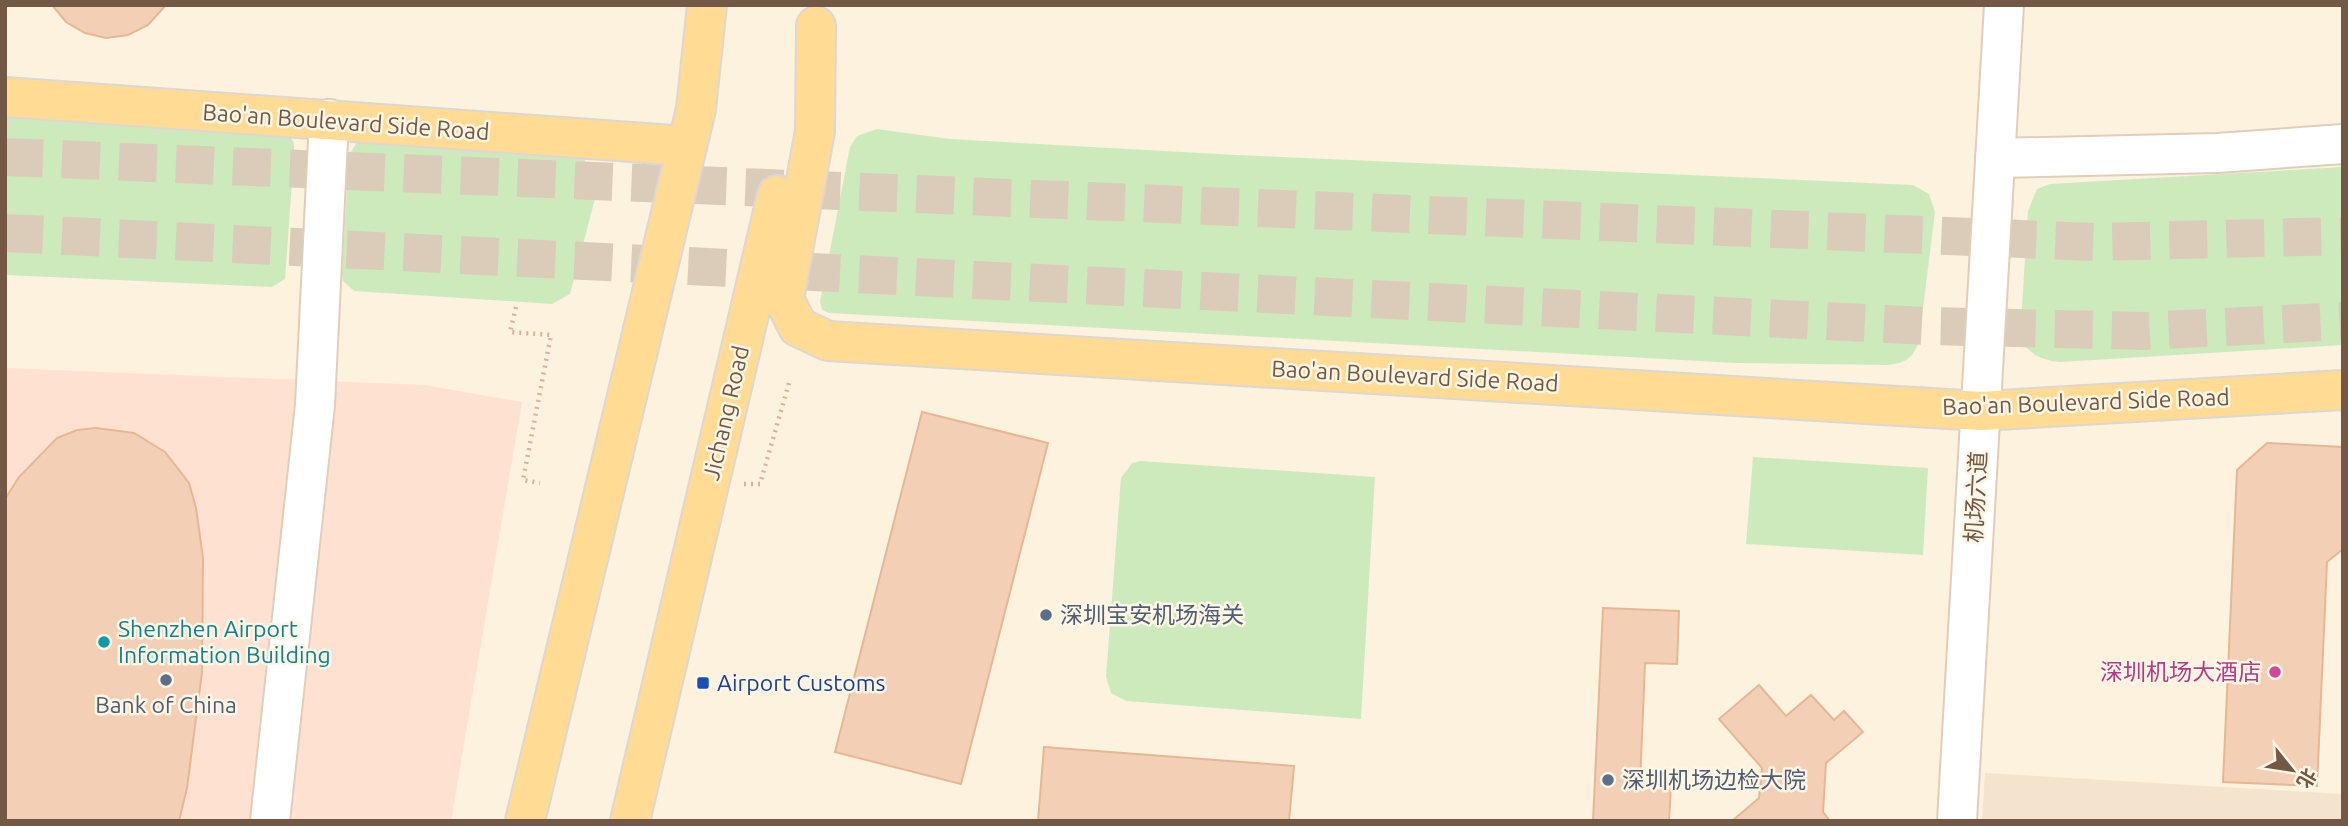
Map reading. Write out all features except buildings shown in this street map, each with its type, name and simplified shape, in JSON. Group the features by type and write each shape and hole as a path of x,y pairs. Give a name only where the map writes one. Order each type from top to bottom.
{"main road":[{"path":"525,821 687,146 695,109 707,5"},
{"name":"Bao'an Boulevard Side Road","path":"815,16 815,131 784,299 798,327 828,341 1981,411 2343,390"},
{"name":"Jichang Road","path":"630,821 815,16"},
{"name":"Bao'an Boulevard Side Road","path":"5,97 329,119 593,142 687,146"}],"street":[{"name":"机场六道","path":"1957,821 2004,5"},
{"path":"270,821 315,405 329,119"},
{"path":"1995,158 2150,155 2343,144"}],"path":[{"path":"516,307 510,332 551,335 523,480 540,483"},
{"path":"740,484 760,484 789,383"}],"shaded area":[{"name":"Shenzhen Airport Information Building","path":"5,368 424,385 522,402 451,821 5,821"},
{"path":"1985,773 2343,794 2343,821 1982,821"}],"green space":[{"path":"5,106 288,133 294,143 294,154 285,279 272,287 5,275"},
{"path":"877,129 950,139 1236,155 1913,185 1929,194 1935,212 1919,341 1908,359 1887,365 1736,363 829,313 822,310 820,302 850,147 857,136"},
{"path":"359,139 582,156 596,178 597,191 570,294 552,304 354,291 343,281 342,273 349,155"},
{"path":"2343,167 2343,345 2060,362 2037,356 2020,338 2028,211 2037,189 2050,184"},
{"path":"1753,457 1928,468 1923,555 1746,544"},
{"path":"1140,461 1375,477 1361,719 1126,701 1111,693 1106,677 1121,478 1132,463"}],"tunnel":[{"path":"5,157 2095,242 2343,236"},
{"path":"5,233 1928,326 2145,331 2343,321"}],"place":[{"name":"深圳宝安机场海关","path":"1046,615"},
{"name":"Shenzhen Airport Information Building","path":"104,642"},
{"name":"深圳机场大酒店","path":"2275,672"},
{"name":"Bank of China","path":"166,680"},
{"name":"Airport Customs","path":"703,683"},
{"name":"深圳机场边检大院","path":"1608,780"}]}
